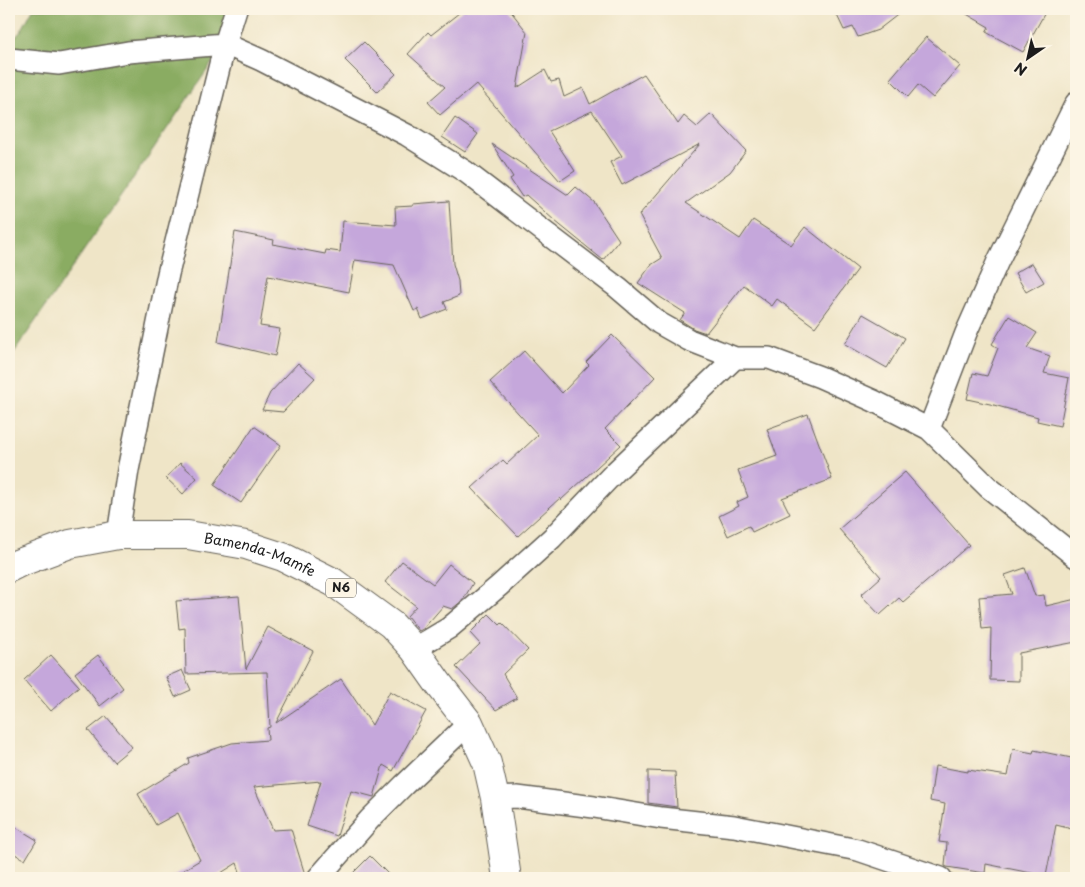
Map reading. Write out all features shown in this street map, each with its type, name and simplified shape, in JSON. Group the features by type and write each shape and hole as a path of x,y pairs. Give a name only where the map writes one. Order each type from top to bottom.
{"highway":[{"name":"Bamenda-Mamfe","path":"9,568 70,544 118,534 188,535 246,545 283,557 333,582 392,625 414,649 470,723 487,763 495,798 507,878"}],"street":[{"path":"118,534 128,470 168,274 225,44 236,9"},
{"path":"9,59 59,64 128,52 225,44 261,60 407,135 466,172 618,288 659,323 689,340 735,358 768,358 820,377 874,400 928,429 988,487 1076,557"},
{"path":"928,429 966,333 990,279 1076,103"},
{"path":"414,649 449,628 552,538 615,472 735,358"},
{"path":"318,878 370,819 470,723"},
{"path":"495,798 526,798 594,806 661,818 734,826 858,850 940,878"}],"green space":[{"path":"33,9 254,9 233,17 225,44 9,360 9,44 21,31"}],"building":[{"path":"464,9 509,9 527,32 517,88 545,70 551,82 559,80 564,97 583,88 590,104 644,74 678,124 684,116 697,127 711,114 746,151 730,172 686,203 740,239 753,220 791,245 805,227 858,269 815,327 777,299 772,306 744,285 706,333 694,329 680,320 685,313 638,283 651,265 662,258 639,215 700,144 622,185 610,162 622,156 592,111 549,131 575,171 560,181 476,84 440,115 428,102 445,87 408,54 428,32 431,35"},
{"path":"834,9 905,9 878,30 858,37 853,27 844,30"},
{"path":"958,9 1047,9 1023,52 986,32 989,27"},
{"path":"926,37 960,66 933,98 918,85 908,97 890,79"},
{"path":"364,42 396,74 377,92 345,60"},
{"path":"455,118 478,134 465,152 442,137"},
{"path":"492,144 568,195 576,187 594,202 619,240 603,260 526,195 522,197 510,179 513,177"},
{"path":"449,201 453,264 458,281 459,296 444,302 447,309 422,319 418,309 414,311 394,265 355,260 349,292 268,276 260,326 280,329 275,356 218,342 235,232 274,240 273,244 325,254 326,250 340,252 343,221 396,225 395,207"},
{"path":"1032,263 1044,282 1026,292 1015,273"},
{"path":"863,314 905,338 887,368 845,344"},
{"path":"1009,316 1037,333 1027,348 1050,356 1044,373 1069,378 1060,426 1037,421 1038,417 967,399 973,373 987,376 998,348 992,344"},
{"path":"612,335 655,377 605,429 621,445 518,536 472,488 503,460 507,464 538,435 490,382 524,351 562,393 589,365 586,362"},
{"path":"298,363 315,378 283,412 262,410 270,393"},
{"path":"808,414 832,479 782,498 790,514 752,532 749,526 728,536 719,516 739,506 737,502 748,497 738,470 777,456 767,429"},
{"path":"254,426 281,445 241,503 214,485"},
{"path":"180,463 197,478 183,494 166,478"},
{"path":"905,472 969,545 903,602 899,598 880,615 861,595 881,577 839,529"},
{"path":"402,561 433,584 449,564 473,583 463,600 452,609 443,606 423,629 419,631 407,616 416,606 385,582"},
{"path":"1025,568 1035,596 1044,595 1046,606 1076,599 1076,642 1019,653 1019,681 990,680 991,628 982,629 979,597 1012,594 1005,575"},
{"path":"239,596 246,669 268,627 313,651 276,723 341,679 372,725 390,691 426,711 393,771 383,765 374,797 351,791 337,836 307,826 321,781 254,787 273,830 291,829 306,878 242,878 237,863 213,878 170,878 200,860 178,813 156,825 138,794 189,763 188,758 232,743 268,740 267,728 270,727 267,672 186,674 185,628 179,629 176,601"},
{"path":"489,614 500,625 502,623 528,650 503,674 517,698 496,710 456,667 480,644 470,633"},
{"path":"51,655 79,686 51,711 24,680"},
{"path":"98,655 123,688 100,706 75,673"},
{"path":"182,670 191,690 175,697 166,677"},
{"path":"106,716 132,747 114,762 88,730"},
{"path":"1013,749 1033,753 1034,750 1076,759 1076,830 1056,825 1046,876 986,864 985,873 945,866 947,843 939,842 945,804 930,801 935,766 1008,776"},
{"path":"648,771 675,772 677,807 648,803"},
{"path":"9,823 37,840 25,860 15,854 9,854"},
{"path":"370,856 392,878 348,878"}]}
